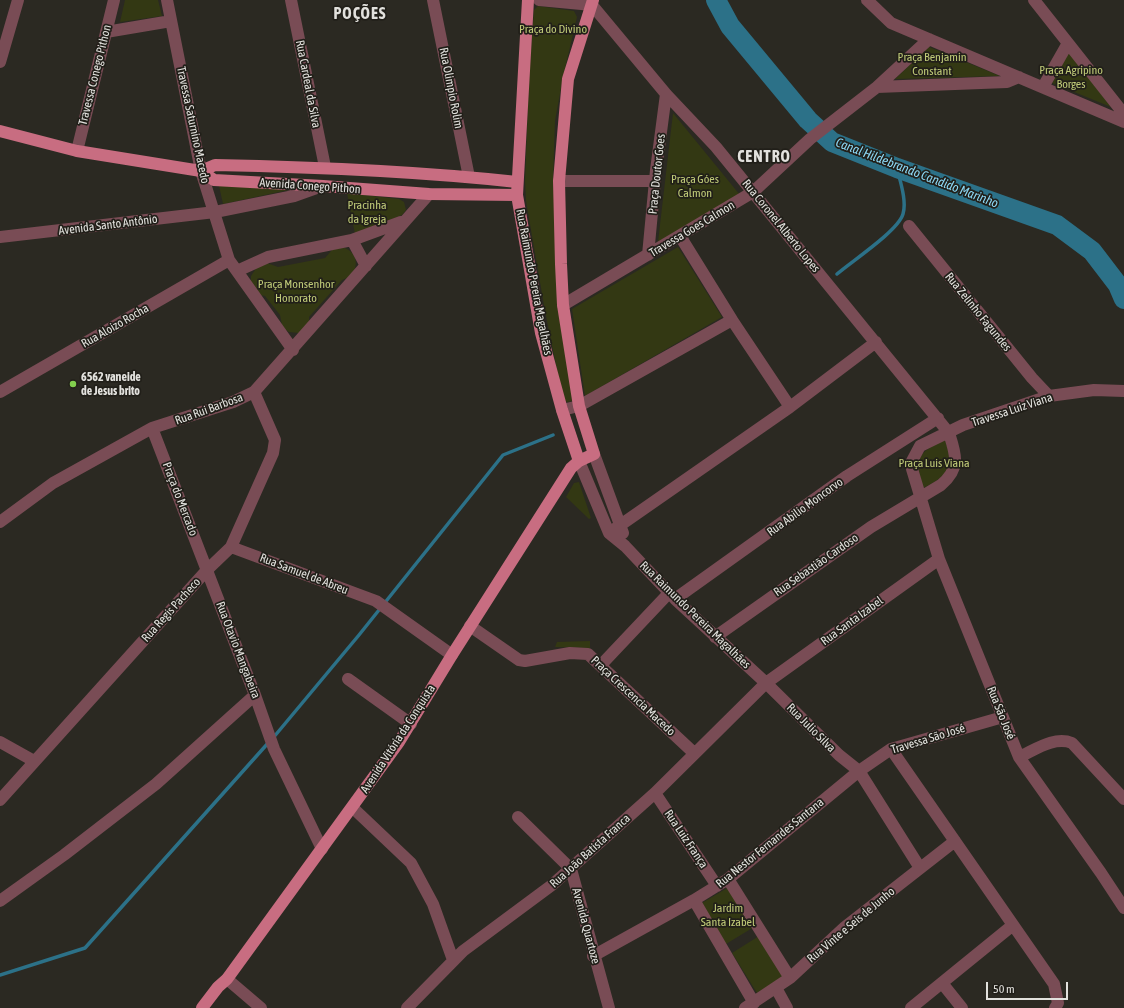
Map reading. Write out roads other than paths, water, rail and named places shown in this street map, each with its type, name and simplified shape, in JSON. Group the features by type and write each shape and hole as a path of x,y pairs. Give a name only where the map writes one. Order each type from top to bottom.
{"main road":[{"name":"Rua Raimundo Pereira Magalhães","path":"528,0 517,195 541,333 562,410 579,461"},
{"name":"Rua Raimundo Pereira Magalhães","path":"592,3 568,79 560,181 563,305 579,406 594,454"},
{"name":"Avenida Conego Pithon","path":"0,131 77,151 201,171 214,180 428,194 517,195"},
{"name":"Avenida Conego Pithon","path":"201,171 215,165 325,167 517,182"},
{"path":"579,461 594,454"},
{"name":"Avenida Vitória da Conquista","path":"202,1008 218,987 227,979 353,808 411,724 470,626 571,468 579,461"}],"street":[{"name":"Travessa Conego Pithon","path":"77,151 114,0"},
{"name":"Travessa Saturnino Macedo","path":"167,0 201,171 229,260 293,350"},
{"name":"Rua Cardeal da Silva","path":"291,0 325,167"},
{"name":"Rua Olimpio Rolim","path":"433,0 468,177"},
{"path":"538,0 592,3"},
{"path":"867,0 891,23 1124,122"},
{"path":"1034,0 1124,114"},
{"path":"0,62 15,1"},
{"name":"Rua Coronel Alberto Lopes","path":"592,3 666,94 716,147 949,433"},
{"path":"106,32 171,21"},
{"path":"877,87 929,38"},
{"path":"1043,87 1068,43"},
{"path":"877,87 1007,82 1019,77"},
{"name":"Travessa Goes Calmon","path":"563,305 753,192 810,139 877,87"},
{"name":"Praça Doutor Goes","path":"648,255 666,94"},
{"path":"560,181 655,182"},
{"name":"Avenida Santo Antônio","path":"0,237 215,212 294,196 322,186"},
{"name":"Rua Rui Barbosa","path":"0,522 53,483 152,428 232,402 254,392 293,350 428,194"},
{"path":"237,271 268,257 352,240 403,222"},
{"name":"Rua Zelinho Fagundes","path":"909,226 1032,378 1049,396"},
{"path":"680,236 732,320 790,407"},
{"path":"352,240 366,266"},
{"name":"Rua Aloizo Rocha","path":"0,392 229,260"},
{"path":"562,410 579,406 732,320"},
{"path":"609,533 790,407 876,342"},
{"name":"Travessa Luiz Viana","path":"919,496 912,469 915,453 928,442 963,425 1049,396 1094,390 1124,390"},
{"name":"Rua Regis Pacheco","path":"0,800 207,570 232,547 273,453 275,440 254,392"},
{"name":"Rua Abilio Moncorvo","path":"601,665 672,596 848,476 938,418"},
{"name":"Praça do Mercado","path":"152,428 207,570"},
{"path":"919,496 941,485 949,478 954,470 956,460 955,450 949,433"},
{"name":"Rua Raimundo Pereira Magalhães","path":"594,454 621,526 626,546"},
{"name":"Rua Raimundo Pereira Magalhães","path":"579,461 609,533 626,546 672,596 766,683"},
{"name":"Rua São José","path":"919,496 939,559 1019,757 1124,908"},
{"name":"Rua Sebastião Cardoso","path":"715,637 871,527 919,496"},
{"name":"Rua Samuel de Abreu","path":"232,547 376,601 452,655"},
{"name":"Rua Santa Izabel","path":"766,683 939,559"},
{"name":"Rua Otavio Mangabeira","path":"207,570 255,694 266,730 322,849"},
{"name":"Praça Crescencia Macedo","path":"470,626 519,660 525,661 580,653 588,654 694,753"},
{"path":"348,679 411,724"},
{"name":"Rua João Batista Franca","path":"407,1008 453,960 552,885 655,793 766,683"},
{"name":"Rua Julio Silva","path":"766,683 838,756 859,771"},
{"path":"0,901 64,855 156,784 255,694"},
{"name":"Travessa São José","path":"859,771 891,749 1003,718"},
{"path":"1019,757 1055,741 1066,740 1072,742 1124,799"},
{"path":"0,742 34,761"},
{"path":"891,749 1054,984 1058,1003 1055,1008"},
{"path":"859,771 920,868"},
{"name":"Rua Nestor Fernandes Santana","path":"594,956 694,900 728,879 859,771"},
{"name":"Rua Luiz França","path":"655,793 717,886"},
{"path":"353,808 411,863 433,904 453,960"},
{"path":"518,816 571,869"},
{"name":"Rua Vinte e Seis de Junho","path":"750,1005 790,978 845,927 955,841"},
{"name":"Avenida Quartoze","path":"571,869 609,1008"},
{"path":"728,879 790,978"},
{"path":"694,900 750,1005"},
{"path":"911,1008 1013,925"},
{"path":"227,979 261,1008"},
{"path":"942,983 962,1008"},
{"path":"776,988 787,1008"}],"waterway":[{"name":"Canal Hildebrando Candido Marinho","path":"716,0 730,26 808,120 832,142 897,168 1057,225 1092,251 1118,285 1124,299"},
{"path":"837,274 874,246 893,229 903,214 903,191 897,168"},
{"path":"273,738 359,635 503,455 553,435"},
{"path":"0,975 85,948 269,742"}],"place":[{"name":"6562 vaneide de Jesus brito","path":"73,384"}],"district":[{"name":"POÇÕES","path":"360,14"},
{"name":"CENTRO","path":"764,157"}],"park label":[{"name":"Praça do Divino","path":"553,29"},
{"name":"Praça Benjamin Constant","path":"932,64"},
{"name":"Praça Agripino Borges","path":"1071,77"},
{"name":"Praça Góes Calmon","path":"695,186"},
{"name":"Pracinha da Igreja","path":"367,212"},
{"name":"Praça Monsenhor Honorato","path":"296,291"},
{"name":"Praça Luis Viana","path":"934,463"},
{"name":"Jardim Santa Izabel","path":"728,915"}]}
